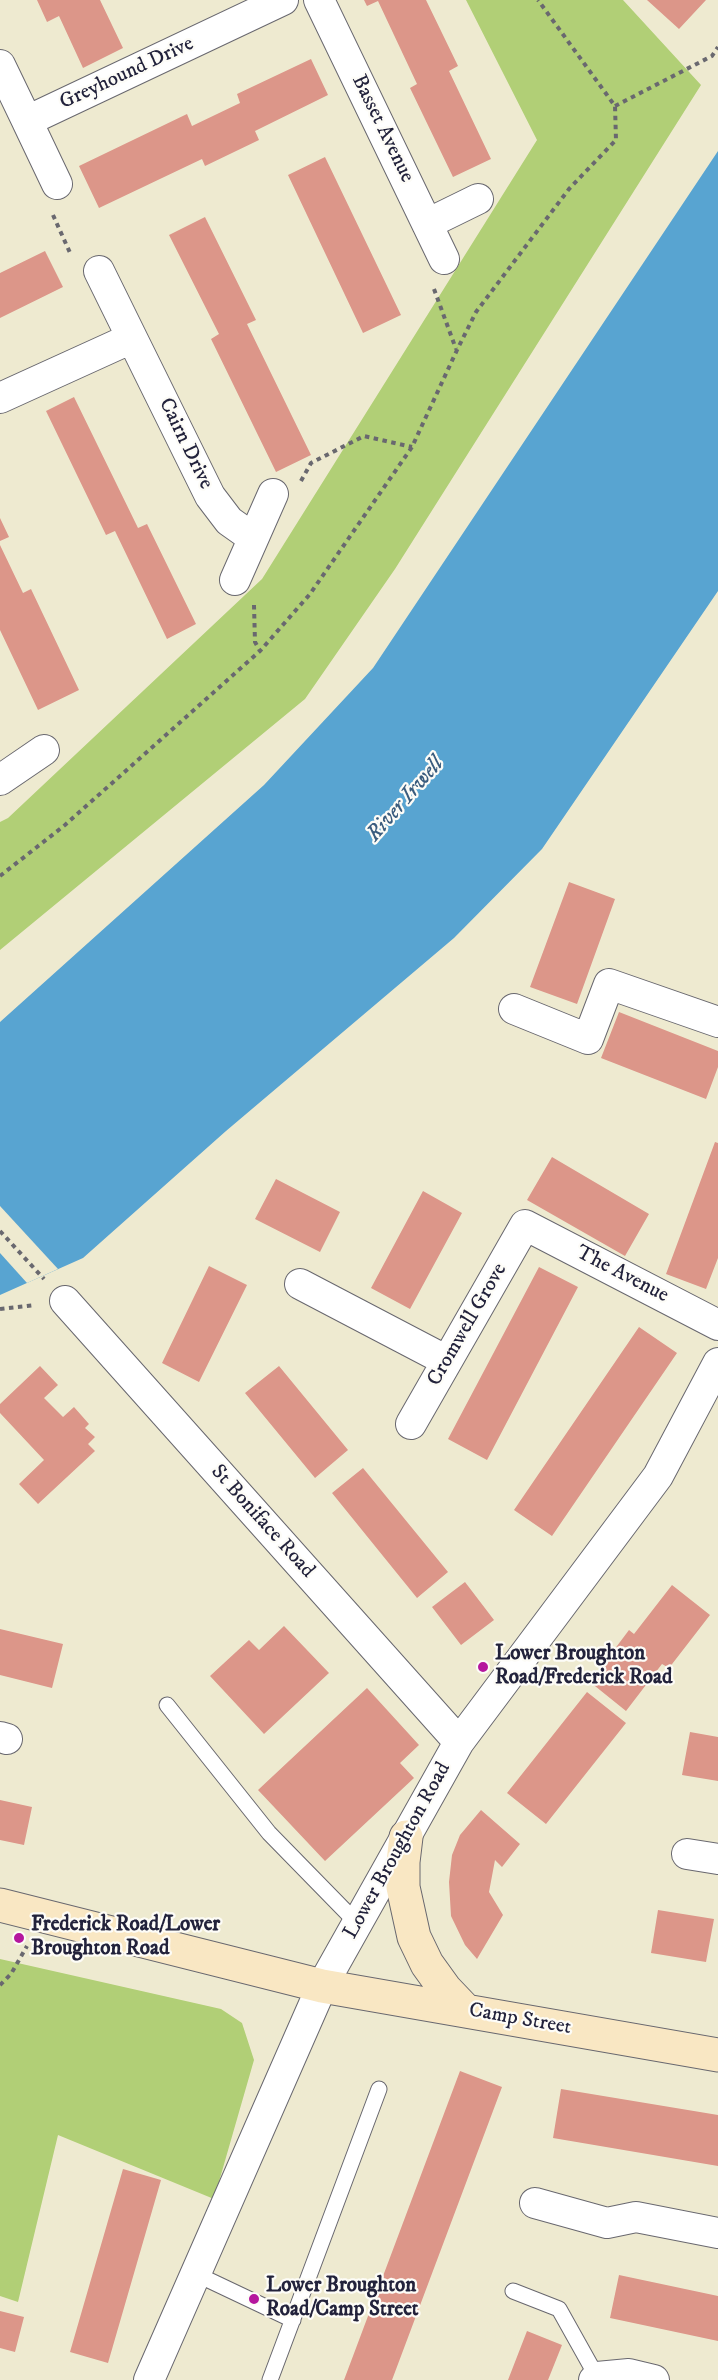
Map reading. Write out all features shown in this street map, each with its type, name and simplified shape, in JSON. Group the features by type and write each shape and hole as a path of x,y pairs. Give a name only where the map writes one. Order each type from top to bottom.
{"main road":[{"path":"406,1837 403,1887 414,1937 428,1964 445,1989 466,2011"},
{"name":"Camp Street","path":"0,1905 322,1986 718,2055"}],"street":[{"name":"Greyhound Drive","path":"27,121 283,0"},
{"name":"Basset Avenue","path":"319,0 444,259"},
{"path":"0,65 57,184"},
{"path":"427,224 478,199"},
{"name":"Cairn Drive","path":"99,270 210,496 229,521 262,517"},
{"path":"0,398 132,338"},
{"path":"235,580 262,517"},
{"path":"0,780 44,750"},
{"path":"514,1009 588,1040 609,984 718,1022"},
{"name":"The Avenue","path":"525,1225 718,1324"},
{"name":"Cromwell Grove","path":"411,1424 525,1225"},
{"path":"300,1284 447,1361"},
{"name":"St Boniface Road","path":"65,1301 459,1742"},
{"name":"Lower Broughton Road","path":"149,2380 322,1986 357,1923 459,1742 658,1476 718,1363"},
{"path":"687,1854 718,1859"},
{"path":"535,2203 607,2223 636,2217 718,2233"},
{"path":"595,2379 629,2374 654,2380"}],"lane":[{"path":"167,1705 269,1833 357,1923"},
{"path":"270,2380 380,2089"},
{"path":"196,2274 293,2320"},
{"path":"513,2291 559,2309 595,2379"}],"path":[{"path":"0,876 64,825 260,651 310,594 411,447 476,312 569,189 616,140 615,106 538,0"},
{"path":"615,106 712,56 718,48"},
{"path":"57,184 46,200 76,264 99,270"},
{"path":"444,259 431,282 457,350"},
{"path":"262,517 281,517 311,463 364,436 411,447"},
{"path":"235,580 253,598 255,642 260,651"},
{"path":"0,1231 65,1301"},
{"path":"0,1984 10,1974 44,1916"}],"green space":[{"path":"466,0 623,0 701,85 395,569 305,699 0,950 0,822 8,818 262,579 537,140"},
{"path":"0,1959 221,2009 242,2023 254,2060 214,2199 58,2135 18,2302 0,2296"}],"water":[{"name":"River Irwell","path":"718,151 718,591 542,849 454,938 226,1131 83,1258 0,1295 0,1022 264,785 373,668"}],"pier":[{"path":"0,1206 58,1269 27,1283 0,1253"}],"building":[{"path":"37,0 100,0 123,48 83,68 59,16 47,22"},
{"path":"364,0 426,0 458,66 449,71 491,159 453,177 410,88 417,84 378,1 367,6"},
{"path":"647,0 706,0 679,29"},
{"path":"311,59 328,95 255,131 259,140 205,166 202,159 99,208 79,166 187,114 192,126 240,103 237,94"},
{"path":"325,157 401,315 363,333 288,175"},
{"path":"205,217 256,320 247,324 311,455 276,472 211,339 219,334 169,235"},
{"path":"45,251 63,287 0,318 0,273"},
{"path":"74,397 138,528 147,524 196,624 167,639 115,531 106,535 46,411"},
{"path":"0,518 9,537 0,541"},
{"path":"0,545 23,593 31,589 79,690 38,710 0,630"},
{"path":"569,882 615,899 577,1004 530,987"},
{"path":"619,1012 718,1051 718,1067 706,1099 601,1058"},
{"path":"715,1142 718,1143 718,1258 706,1289 666,1274"},
{"path":"552,1157 649,1214 625,1256 527,1200"},
{"path":"276,1179 340,1212 320,1252 255,1219"},
{"path":"423,1191 462,1213 410,1309 371,1288"},
{"path":"209,1266 247,1285 199,1382 162,1363"},
{"path":"539,1267 578,1287 487,1460 448,1439"},
{"path":"639,1327 677,1353 552,1536 514,1510"},
{"path":"40,1366 58,1385 44,1398 63,1417 74,1407 89,1424 85,1428 95,1437 88,1444 95,1451 38,1504 19,1484 44,1460 0,1413 0,1404"},
{"path":"279,1366 348,1450 315,1478 245,1393"},
{"path":"363,1468 448,1572 417,1598 332,1493"},
{"path":"465,1582 494,1620 461,1645 432,1607"},
{"path":"672,1585 710,1615 669,1668 662,1664 626,1711 590,1682 629,1630 634,1634"},
{"path":"284,1626 329,1673 264,1734 210,1676 249,1640 259,1650"},
{"path":"0,1629 63,1644 52,1688 0,1675"},
{"path":"367,1688 419,1745 400,1763 414,1778 325,1861 258,1790"},
{"path":"587,1692 626,1723 546,1824 507,1793"},
{"path":"690,1732 718,1737 718,1781 682,1775"},
{"path":"0,1800 32,1807 24,1845 0,1840"},
{"path":"481,1810 520,1844 502,1867 495,1860 489,1892 503,1915 477,1959 465,1945 451,1916 449,1882 452,1855 460,1835"},
{"path":"658,1910 714,1919 706,1962 651,1953"},
{"path":"460,2071 502,2087 392,2380 344,2380"},
{"path":"561,2089 718,2115 718,2166 553,2138"},
{"path":"123,2169 161,2180 108,2363 70,2352"},
{"path":"619,2275 718,2296 718,2341 610,2318"},
{"path":"0,2311 24,2317 15,2352 0,2348"},
{"path":"527,2331 562,2345 548,2380 508,2380"}],"place":[{"name":"Lower Broughton Road/Frederick Road","path":"483,1667"},
{"name":"Frederick Road/Lower Broughton Road","path":"19,1938"},
{"name":"Lower Broughton Road/Camp Street","path":"254,2299"}]}
